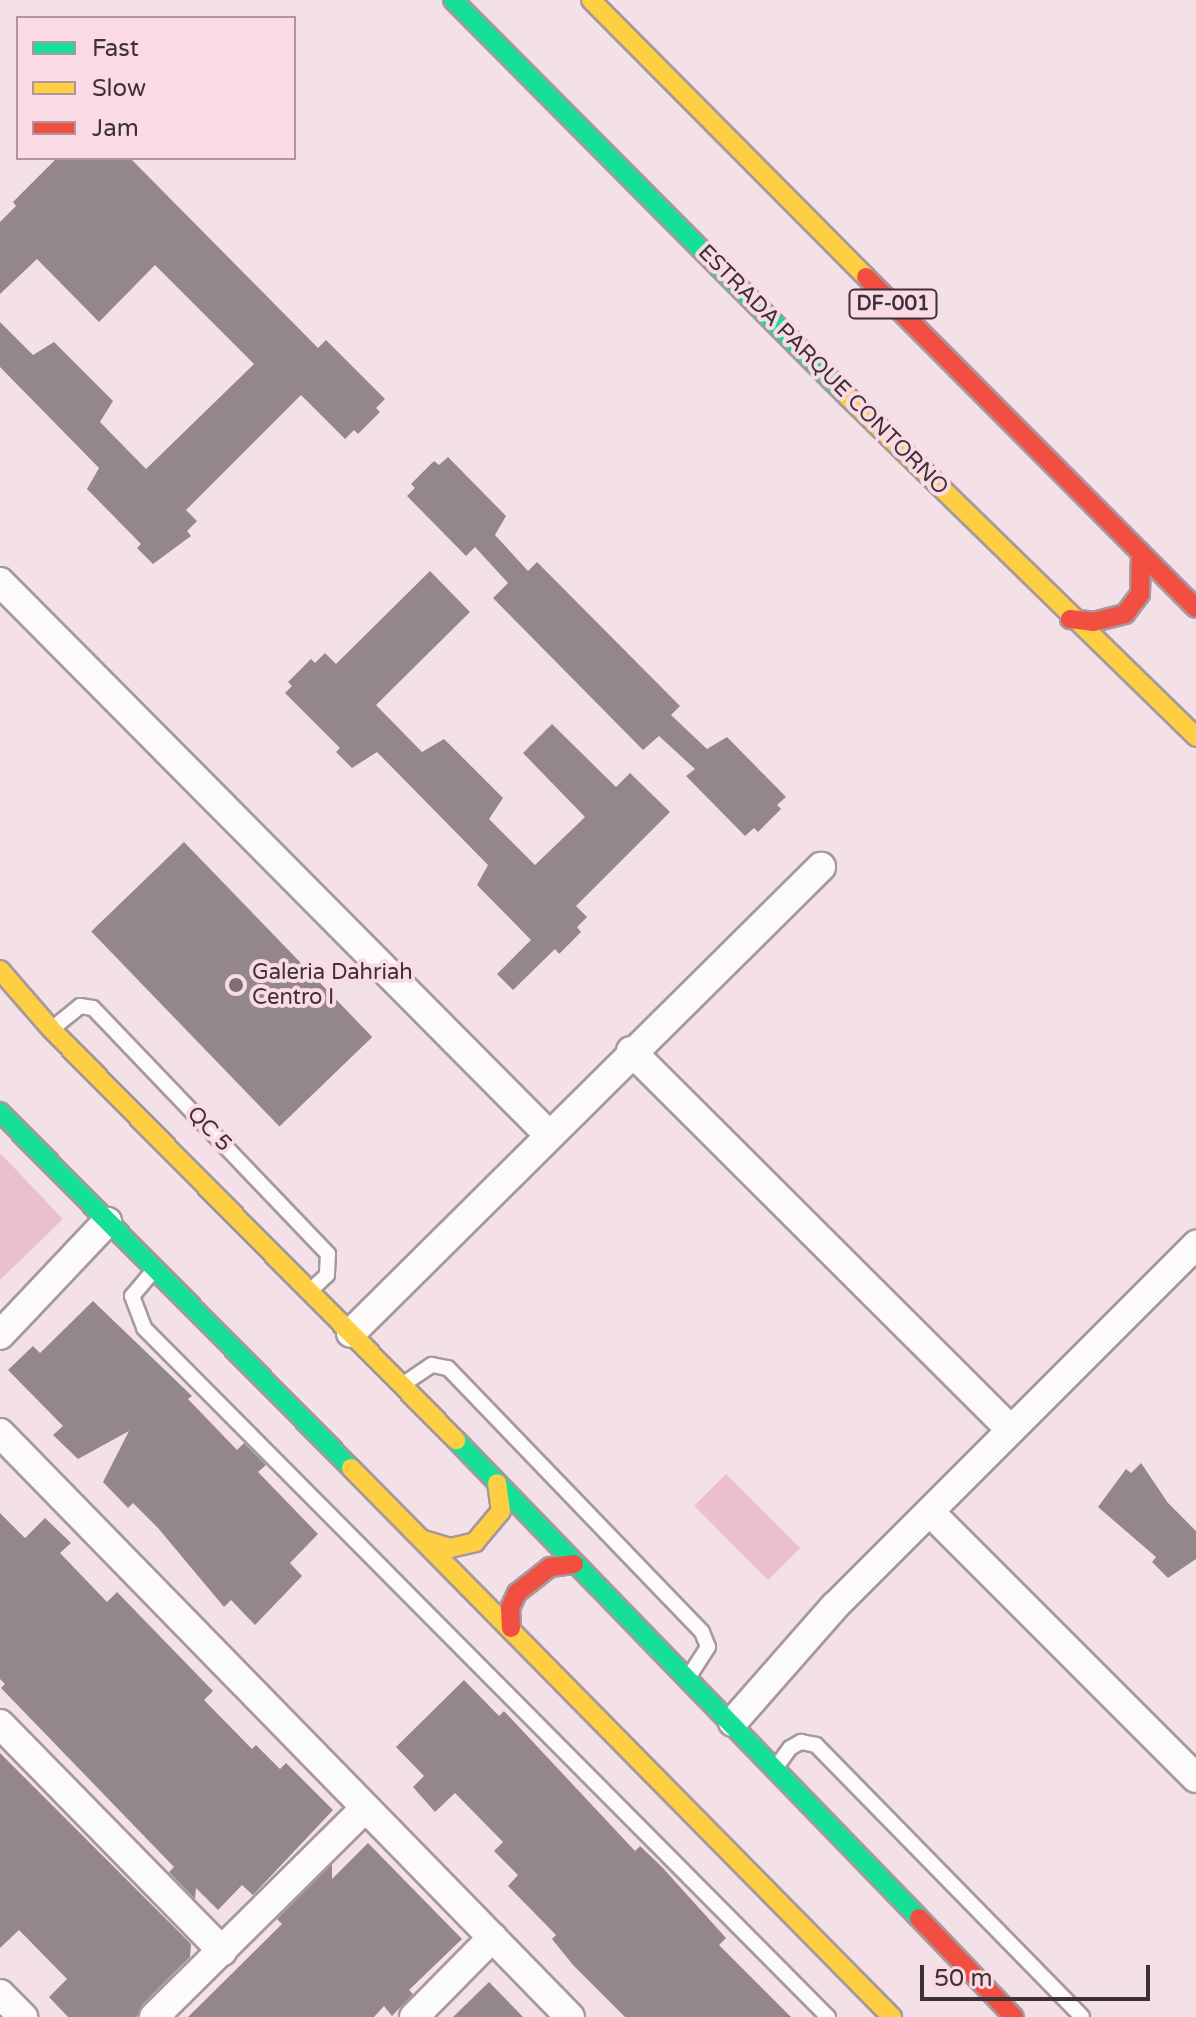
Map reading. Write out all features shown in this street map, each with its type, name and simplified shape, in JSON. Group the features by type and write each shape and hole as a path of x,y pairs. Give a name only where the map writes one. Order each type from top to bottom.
{"main road":[{"name":"ESTRADA PARQUE CONTORNO","path":"453,0 1070,619 1196,737"},
{"name":"DF-001","path":"591,0 1196,608"},
{"path":"1070,619 1093,622 1125,614 1140,594 1141,553"},
{"path":"0,970 52,1030 574,1564 733,1722 1014,2017"},
{"path":"0,1112 892,2017"},
{"path":"424,1540 450,1548 475,1542 491,1529 501,1511 497,1483"},
{"path":"511,1628 510,1608 517,1593 550,1567 574,1564"}],"street":[{"path":"0,582 547,1133"},
{"path":"351,1333 547,1133 821,867"},
{"path":"631,1051 1009,1428"},
{"path":"0,1335 107,1222"},
{"path":"733,1722 835,1606 1009,1428 1196,1245"},
{"path":"0,1433 570,2017"},
{"path":"930,1512 1196,1778"},
{"path":"0,1724 222,1951"},
{"path":"154,2017 364,1809"},
{"path":"414,2017 493,1937"},
{"path":"0,1994 23,2017"}],"lane":[{"name":"QC 5","path":"52,1030 68,1012 93,1008 328,1254 327,1275 309,1293"},
{"path":"155,1269 132,1296 144,1328 828,2017"},
{"path":"400,1387 420,1369 432,1365 448,1368 702,1632 708,1647 688,1676"},
{"path":"776,1769 790,1748 801,1742 816,1745 1082,2017"}],"shaded area":[{"path":"0,1153 63,1219 0,1280"},
{"path":"726,1474 800,1548 768,1580 694,1506"}],"building":[{"path":"55,160 132,160 318,348 326,340 385,399 376,408 380,412 358,434 354,430 345,439 301,395 186,510 197,521 187,531 191,536 153,564 137,548 141,544 87,489 99,468 0,367 0,322 33,355 54,342 113,401 100,422 146,469 254,364 155,265 99,322 37,259 0,294 0,222 16,206 13,202"},
{"path":"448,457 506,516 495,535 528,571 537,562 680,706 671,715 707,749 727,737 786,797 777,805 781,809 758,832 754,828 745,836 686,776 695,769 659,736 643,750 493,598 508,583 475,547 466,556 407,496 415,488 411,484 434,461 439,465"},
{"path":"430,571 470,612 376,705 422,752 444,739 503,798 489,819 535,865 585,817 523,753 552,724 616,787 630,773 670,812 576,906 587,917 577,927 581,932 559,954 555,949 513,990 497,974 531,940 477,885 488,865 377,752 352,768 336,752 340,748 285,693 292,686 288,682 311,659 315,663 325,653 336,664"},
{"name":"Galeria Dahriah Centro I","path":"184,842 372,1037 279,1127 91,932"},
{"path":"93,1301 192,1396 188,1399 237,1450 244,1443 266,1465 258,1472 318,1534 290,1563 302,1576 255,1625 231,1600 224,1607 158,1528 133,1503 128,1508 103,1482 129,1431 78,1459 53,1435 63,1426 8,1370 33,1346 40,1353"},
{"path":"1141,1463 1168,1503 1196,1531 1196,1559 1168,1578 1152,1562 1156,1557 1098,1507 1126,1469 1131,1473"},
{"path":"0,1513 25,1538 45,1518 71,1543 60,1553 107,1602 117,1592 213,1691 204,1700 252,1749 256,1745 280,1769 286,1763 333,1810 253,1895 242,1885 218,1910 196,1888 195,1899 169,1872 174,1867 1,1688 5,1684 0,1679"},
{"path":"464,1680 499,1716 504,1711 635,1851 640,1846 662,1867 726,1938 719,1945 791,2017 625,2017 573,1965 552,1939 556,1935 508,1886 518,1875 494,1851 503,1842 455,1793 435,1812 413,1787 424,1776 396,1747"},
{"path":"0,1753 191,1944 190,1957 142,2005 137,2017 68,2017 49,1997 67,1979 19,1930 0,1948"},
{"path":"368,1843 462,1939 409,1990 413,1994 392,2016 384,2006 374,2017 188,2017 282,1924 277,1919 332,1864 332,1879"},
{"path":"489,1982 523,2017 453,2017"}],"traffic: fast":[{"path":"453,0 847,396"},
{"path":"0,1112 351,1468"},
{"path":"456,1440 919,1918"}],"traffic: slow":[{"path":"591,0 866,277"},
{"path":"847,396 1196,737"},
{"path":"0,970 52,1030 456,1440"},
{"path":"351,1468 892,2017"},
{"path":"424,1540 450,1548 475,1542 501,1511 497,1483"}],"traffic: jam":[{"path":"866,277 1196,608"},
{"path":"1070,619 1093,622 1125,614 1140,594 1141,553"},
{"path":"511,1628 510,1608 517,1593 550,1567 574,1564"},
{"path":"919,1918 1014,2017"}],"place":[{"name":"Galeria Dahriah Centro I","path":"236,985"}]}
